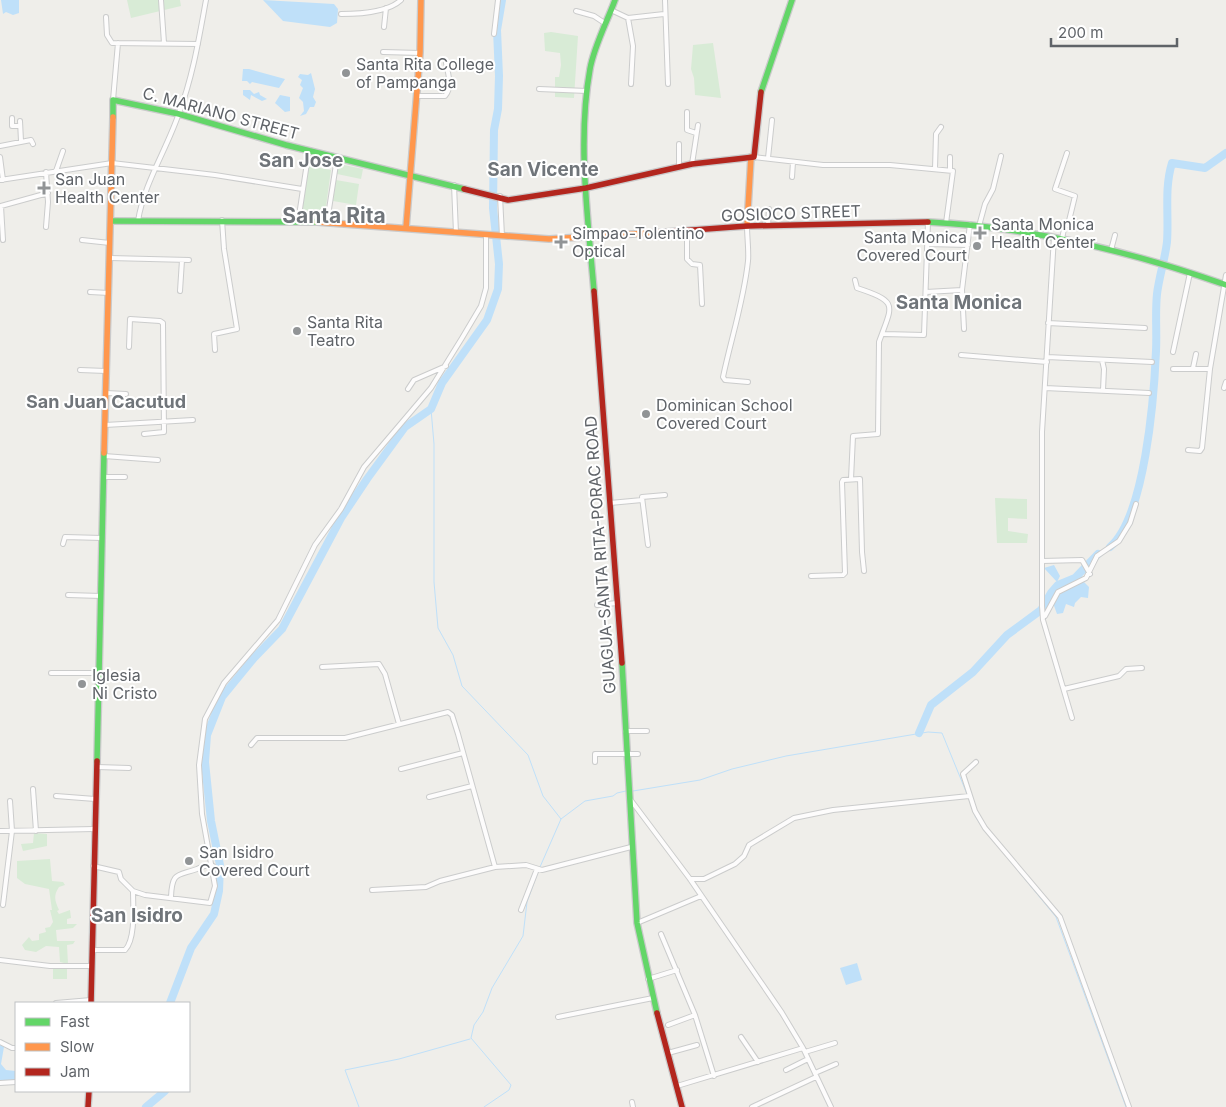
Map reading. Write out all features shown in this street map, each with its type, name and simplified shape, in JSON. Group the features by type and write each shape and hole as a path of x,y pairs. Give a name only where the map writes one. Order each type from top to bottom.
{"street":[{"path":"161,0 164,43"},
{"path":"138,221 143,200 179,114 198,44 206,0"},
{"path":"341,14 386,8 394,6 400,0"},
{"path":"406,228 420,52 421,0"},
{"path":"494,34 498,0"},
{"name":"GUAGUA-SANTA RITA-PORAC ROAD","path":"615,0 590,68 585,121 586,188 617,603 637,923 648,979 682,1107"},
{"path":"665,0 668,84"},
{"path":"748,382 725,380 723,377 736,325 749,258 746,246 752,157 762,89 792,0"},
{"path":"384,27 386,8"},
{"path":"611,10 628,18 664,14"},
{"path":"576,11 594,16 606,24"},
{"path":"106,17 108,39 112,43 198,44"},
{"path":"628,18 633,46 631,84"},
{"path":"91,1002 111,221 112,100 118,43"},
{"path":"383,52 420,52"},
{"path":"417,96 445,96 448,93 450,87 446,63"},
{"path":"539,89 587,91"},
{"name":"C. MARIANO STREET","path":"112,100 179,114 337,158 411,174 499,196 508,200 586,188 679,166 752,157"},
{"path":"687,112 687,130 696,133"},
{"path":"12,118 12,126 20,123 21,141"},
{"path":"768,158 772,120"},
{"path":"692,164 698,125"},
{"path":"935,169 936,134 941,127"},
{"path":"0,146 31,140 33,144"},
{"path":"679,144 679,166"},
{"path":"298,222 309,150"},
{"path":"56,171 63,151"},
{"path":"1062,239 1064,224 1068,224 1075,196 1055,189 1067,153"},
{"path":"979,226 985,204 994,189 1001,156"},
{"path":"0,157 1,180 112,163 302,189"},
{"path":"752,157 823,165 890,165 950,170"},
{"path":"946,223 953,171 950,170 950,157"},
{"path":"327,222 337,158"},
{"path":"792,177 793,162"},
{"path":"46,172 48,193 46,227"},
{"path":"454,185 456,233"},
{"path":"4,240 1,206 48,193"},
{"path":"499,196 501,236"},
{"path":"768,226 769,209"},
{"path":"215,350 214,334 237,330 224,249 222,220"},
{"name":"GOSIOCO STREET","path":"111,221 222,220 327,222 488,236 590,238 747,226 928,222 970,224 1054,237 1111,250 1164,263 1225,284"},
{"path":"884,334 924,335 928,222"},
{"path":"964,329 962,290 970,224"},
{"path":"687,232 687,259 692,264 700,265 702,304"},
{"path":"1111,250 1116,235"},
{"path":"93,866 118,870 121,879 132,891 145,895 210,903 215,886 202,808 198,765 202,733 210,707 224,683 278,620 315,545 341,508 364,467 410,414 446,366 480,306 486,288 488,236"},
{"path":"1054,237 1042,432 1042,606 1043,620 1072,718"},
{"path":"82,240 110,242"},
{"path":"927,244 968,245"},
{"path":"110,258 190,260"},
{"path":"180,291 182,260"},
{"path":"1173,352 1190,273"},
{"path":"1188,450 1200,451 1202,448 1210,368 1226,275"},
{"path":"851,478 853,436 878,434 879,342 884,334 891,312 890,304 875,293 857,288 855,280"},
{"path":"926,292 962,290"},
{"path":"90,292 109,293"},
{"path":"130,347 130,319 160,321 163,323 164,423 162,433 144,434"},
{"path":"1048,323 1145,328"},
{"path":"1193,368 1196,354"},
{"path":"962,355 1046,362"},
{"path":"1047,357 1152,362"},
{"path":"1102,360 1103,390"},
{"path":"408,389 414,380 446,366"},
{"path":"1173,369 1210,368"},
{"path":"80,370 106,371"},
{"path":"1224,388 1226,382"},
{"path":"1045,388 1149,393"},
{"path":"106,393 126,394"},
{"path":"81,400 105,403"},
{"path":"105,425 193,420"},
{"path":"104,456 158,460"},
{"path":"104,477 125,477"},
{"path":"811,576 843,575 845,573 842,482 851,478 860,479 864,571"},
{"path":"610,503 642,500 642,497 665,495"},
{"path":"642,500 648,545"},
{"path":"1044,615 1058,592 1090,574 1092,564 1097,556 1110,549 1122,537 1130,523 1136,504"},
{"path":"63,544 65,537 102,538"},
{"path":"1042,561 1073,558 1082,560 1090,574"},
{"path":"68,596 101,596"},
{"path":"597,605 617,603"},
{"path":"322,666 380,664 385,674 400,724"},
{"path":"1064,688 1119,676 1126,669 1142,668"},
{"path":"51,673 100,673"},
{"path":"251,745 257,738 346,738 448,712 452,715 495,866"},
{"path":"625,731 647,731"},
{"path":"400,769 463,753"},
{"path":"595,762 595,754 638,754"},
{"path":"976,762 963,774 969,796 985,828 1060,917 1129,1107"},
{"path":"97,767 130,768"},
{"path":"429,797 472,786"},
{"path":"33,789 36,831"},
{"path":"628,794 769,993 804,1050 831,1107"},
{"path":"56,796 95,799"},
{"path":"690,879 704,879 735,864 744,856 748,845 794,818 825,811 969,796"},
{"path":"3,905 12,831 10,801"},
{"path":"0,831 94,829"},
{"path":"372,890 426,887 440,881 495,866 526,865 542,870 631,847"},
{"path":"171,897 171,884 177,876 203,865 212,866"},
{"path":"521,910 537,869"},
{"path":"91,950 121,951 128,947 133,915 132,891"},
{"path":"637,923 700,896"},
{"path":"661,934 695,1014 714,1076"},
{"path":"0,960 50,966 91,966"},
{"path":"648,979 677,970"},
{"path":"558,1017 653,998"},
{"path":"668,1025 695,1014"},
{"path":"741,1037 758,1062"},
{"path":"0,1042 15,1048"},
{"path":"677,1086 758,1062 835,1043"},
{"path":"668,1053 698,1045"},
{"path":"786,1070 808,1059"},
{"path":"752,1107 836,1064"},
{"path":"0,1083 15,1082"},
{"path":"88,1107 89,1092"}],"green space":[{"path":"127,0 180,0 181,6 131,18"},
{"path":"551,32 578,36 574,98 555,97 555,77 559,77 561,65 560,53 545,51 544,33"},
{"path":"713,43 721,98 695,95 694,78 691,69 693,45"},
{"path":"339,164 363,169 361,179 337,174"},
{"path":"309,166 331,170 324,221 301,217"},
{"path":"336,180 359,184 356,205 333,201"},
{"path":"995,498 1027,499 1027,519 1008,518 1008,531 1028,534 1027,543 997,543"},
{"path":"34,833 47,834 47,846 23,851 21,844 33,843"},
{"path":"50,859 52,881 63,882 65,885 59,887 55,896 59,910 57,911 59,914 70,910 71,918 67,919 67,924 77,924 73,928 56,930 57,941 75,941 73,944 67,945 68,964 60,962 59,947 46,946 36,952 25,950 22,945 29,937 32,941 39,940 39,934 46,932 45,928 50,927 53,922 50,910 52,910 49,889 25,884 17,878 17,861"},
{"path":"53,966 67,966 67,979 53,979"}],"water":[{"path":"1,0 19,0 19,13 13,15 6,12 3,14"},
{"path":"263,0 334,4 338,9 337,23 330,27 283,21"},
{"path":"243,69 285,79 279,88 252,82 250,84 247,81 242,81"},
{"path":"311,73 315,89 313,97 316,102 314,107 310,107 306,114 300,116 304,111 303,102 299,98 303,88 300,85 302,80 298,77 300,74 308,75"},
{"path":"243,90 250,90 254,94 259,92 260,95 267,99 262,101 251,95 250,100 243,95"},
{"path":"280,95 290,97 290,111 285,112 275,103"},
{"path":"1054,565 1060,576 1057,582 1044,568"},
{"path":"1083,581 1089,587 1088,598 1081,597 1074,607 1066,604 1063,613 1057,614 1053,603 1059,595"},
{"path":"857,963 862,980 846,985 840,968"},
{"path":"0,1044 4,1047 1,1064 6,1070 15,1071 15,1080 0,1080"}],"waterway":[{"path":"170,1002 191,948 214,914 219,891 220,865 211,821 205,762 207,735 222,697 254,658 282,629 341,518 367,479 405,427 431,409 442,383 487,320 498,289 499,264 493,208 494,130 498,109 499,76 497,30 502,0"},
{"path":"1110,547 1122,532 1132,510 1150,426 1155,372 1157,294 1167,242 1167,192 1172,163 1205,168 1226,153"},
{"path":"431,409 434,444 434,582 438,628 453,655 462,686 528,755 543,796 561,819 540,867"},
{"path":"919,733 931,705 973,672 1007,635 1041,610 1058,585 1075,578 1098,554"},
{"path":"633,791 700,780 732,769 786,756 928,732 942,733 967,794"},
{"path":"561,819 585,801 613,796 626,791"},
{"path":"969,799 971,805"},
{"path":"975,816 982,827"},
{"path":"988,834 1056,917 1126,1107"},
{"path":"484,1107 509,1090 511,1085 471,1038 474,1025 483,1012 492,988 523,936 527,902 538,872"},
{"path":"359,1107 345,1070 399,1059 470,1039"},
{"path":"146,1107 164,1092"}],"traffic: fast":[{"path":"594,291 585,180 584,124 586,96 594,52 615,0"},
{"path":"761,92 792,0"},
{"path":"113,117 113,100 179,114 286,145 464,189"},
{"path":"111,221 317,222"},
{"path":"928,222 1005,229 1080,243 1117,251 1226,285"},
{"path":"97,761 104,453"},
{"path":"622,663 637,923 657,1013"}],"traffic: slow":[{"path":"406,228 420,53 421,0"},
{"path":"104,453 113,117"},
{"path":"747,226 751,157"},
{"path":"317,222 549,239 666,232"}],"traffic: jam":[{"path":"464,189 508,200 586,188 692,164 754,157 761,92"},
{"path":"666,232 747,226 928,222"},
{"path":"594,291 622,663"},
{"path":"91,1002 97,761"},
{"path":"657,1013 682,1107"},
{"path":"88,1107 89,1092"}],"place":[{"name":"Santa Rita College of Pampanga","path":"346,73"},
{"name":"San Juan Health Center","path":"44,188"},
{"name":"Santa Monica Health Center","path":"980,233"},
{"name":"Simpao-Tolentino Optical","path":"561,242"},
{"name":"Santa Monica Covered Court","path":"977,246"},
{"name":"Santa Rita Teatro","path":"297,331"},
{"name":"Dominican School Covered Court","path":"646,414"},
{"name":"Iglesia Ni Cristo","path":"82,684"},
{"name":"San Isidro Covered Court","path":"189,861"}],"district":[{"name":"San Jose","path":"301,160"},
{"name":"San Vicente","path":"543,169"},
{"name":"Santa Rita","path":"334,215"},
{"name":"Santa Monica","path":"959,302"},
{"name":"San Juan Cacutud","path":"106,401"},
{"name":"San Isidro","path":"137,915"}]}
